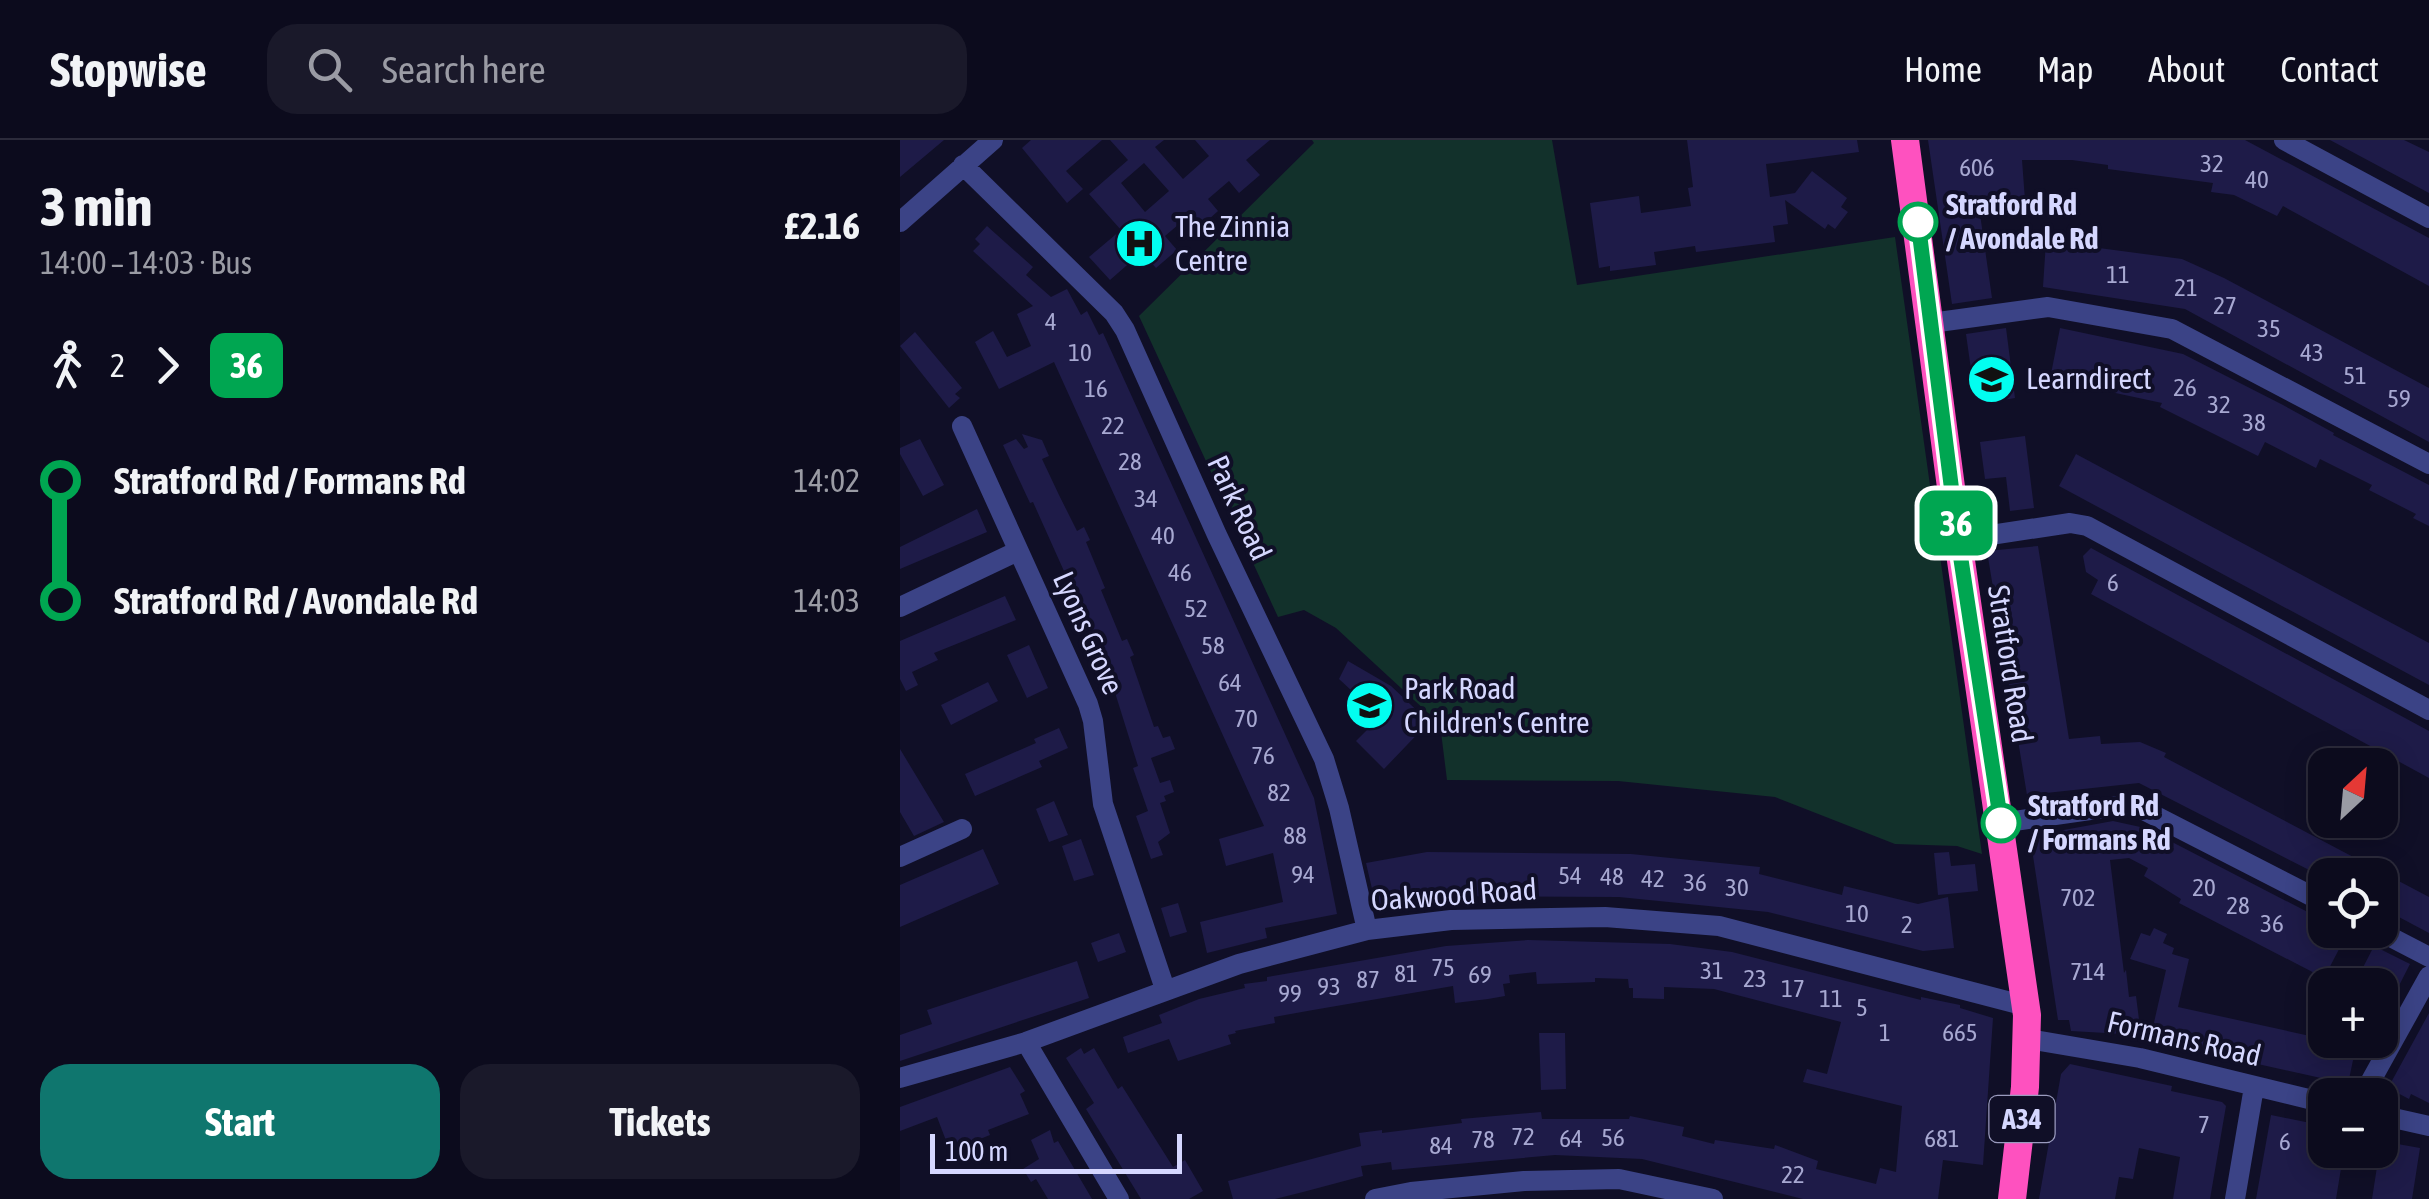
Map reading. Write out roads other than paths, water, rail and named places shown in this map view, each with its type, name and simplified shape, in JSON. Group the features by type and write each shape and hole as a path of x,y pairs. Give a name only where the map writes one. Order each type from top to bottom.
{"highway":[{"name":"Stratford Road","path":"1905,140 2026,1006 2028,1040 2012,1199"}],"street":[{"path":"900,222 993,140"},
{"path":"2284,140 2429,218"},
{"name":"Park Road","path":"962,165 1114,313 1125,330 1324,759 1367,930"},
{"path":"1931,324 2048,308 2172,329 2429,464"},
{"name":"Lyons Grove","path":"961,426 1088,704 1103,804 1164,989"},
{"path":"1958,540 2070,523 2087,526 2429,710"},
{"path":"900,607 1018,551"},
{"path":"2001,823 2132,804 2308,894"},
{"path":"900,856 962,828"},
{"name":"Oakwood Road","path":"900,1078 1026,1042 1239,964 1367,930 1451,920 1605,917 1719,926 2026,1006"},
{"path":"2398,941 2429,957"},
{"path":"2372,1078 2429,976"},
{"name":"Formans Road","path":"2028,1040 2140,1058 2308,1099"},
{"path":"1026,1042 1120,1199"},
{"path":"2236,1199 2254,1087"},
{"path":"2398,1119 2429,1126"},
{"path":"1375,1199 1524,1181 1619,1179 1713,1199"}],"place":[{"name":"Stratford Rd / Avondale Rd","path":"1918,222"},
{"name":"The Zinnia Centre","path":"1140,244"},
{"name":"Learndirect","path":"1991,379"},
{"name":"Park Road Children's Centre","path":"1369,706"},
{"name":"Stratford Rd / Formans Rd","path":"2001,823"}]}
